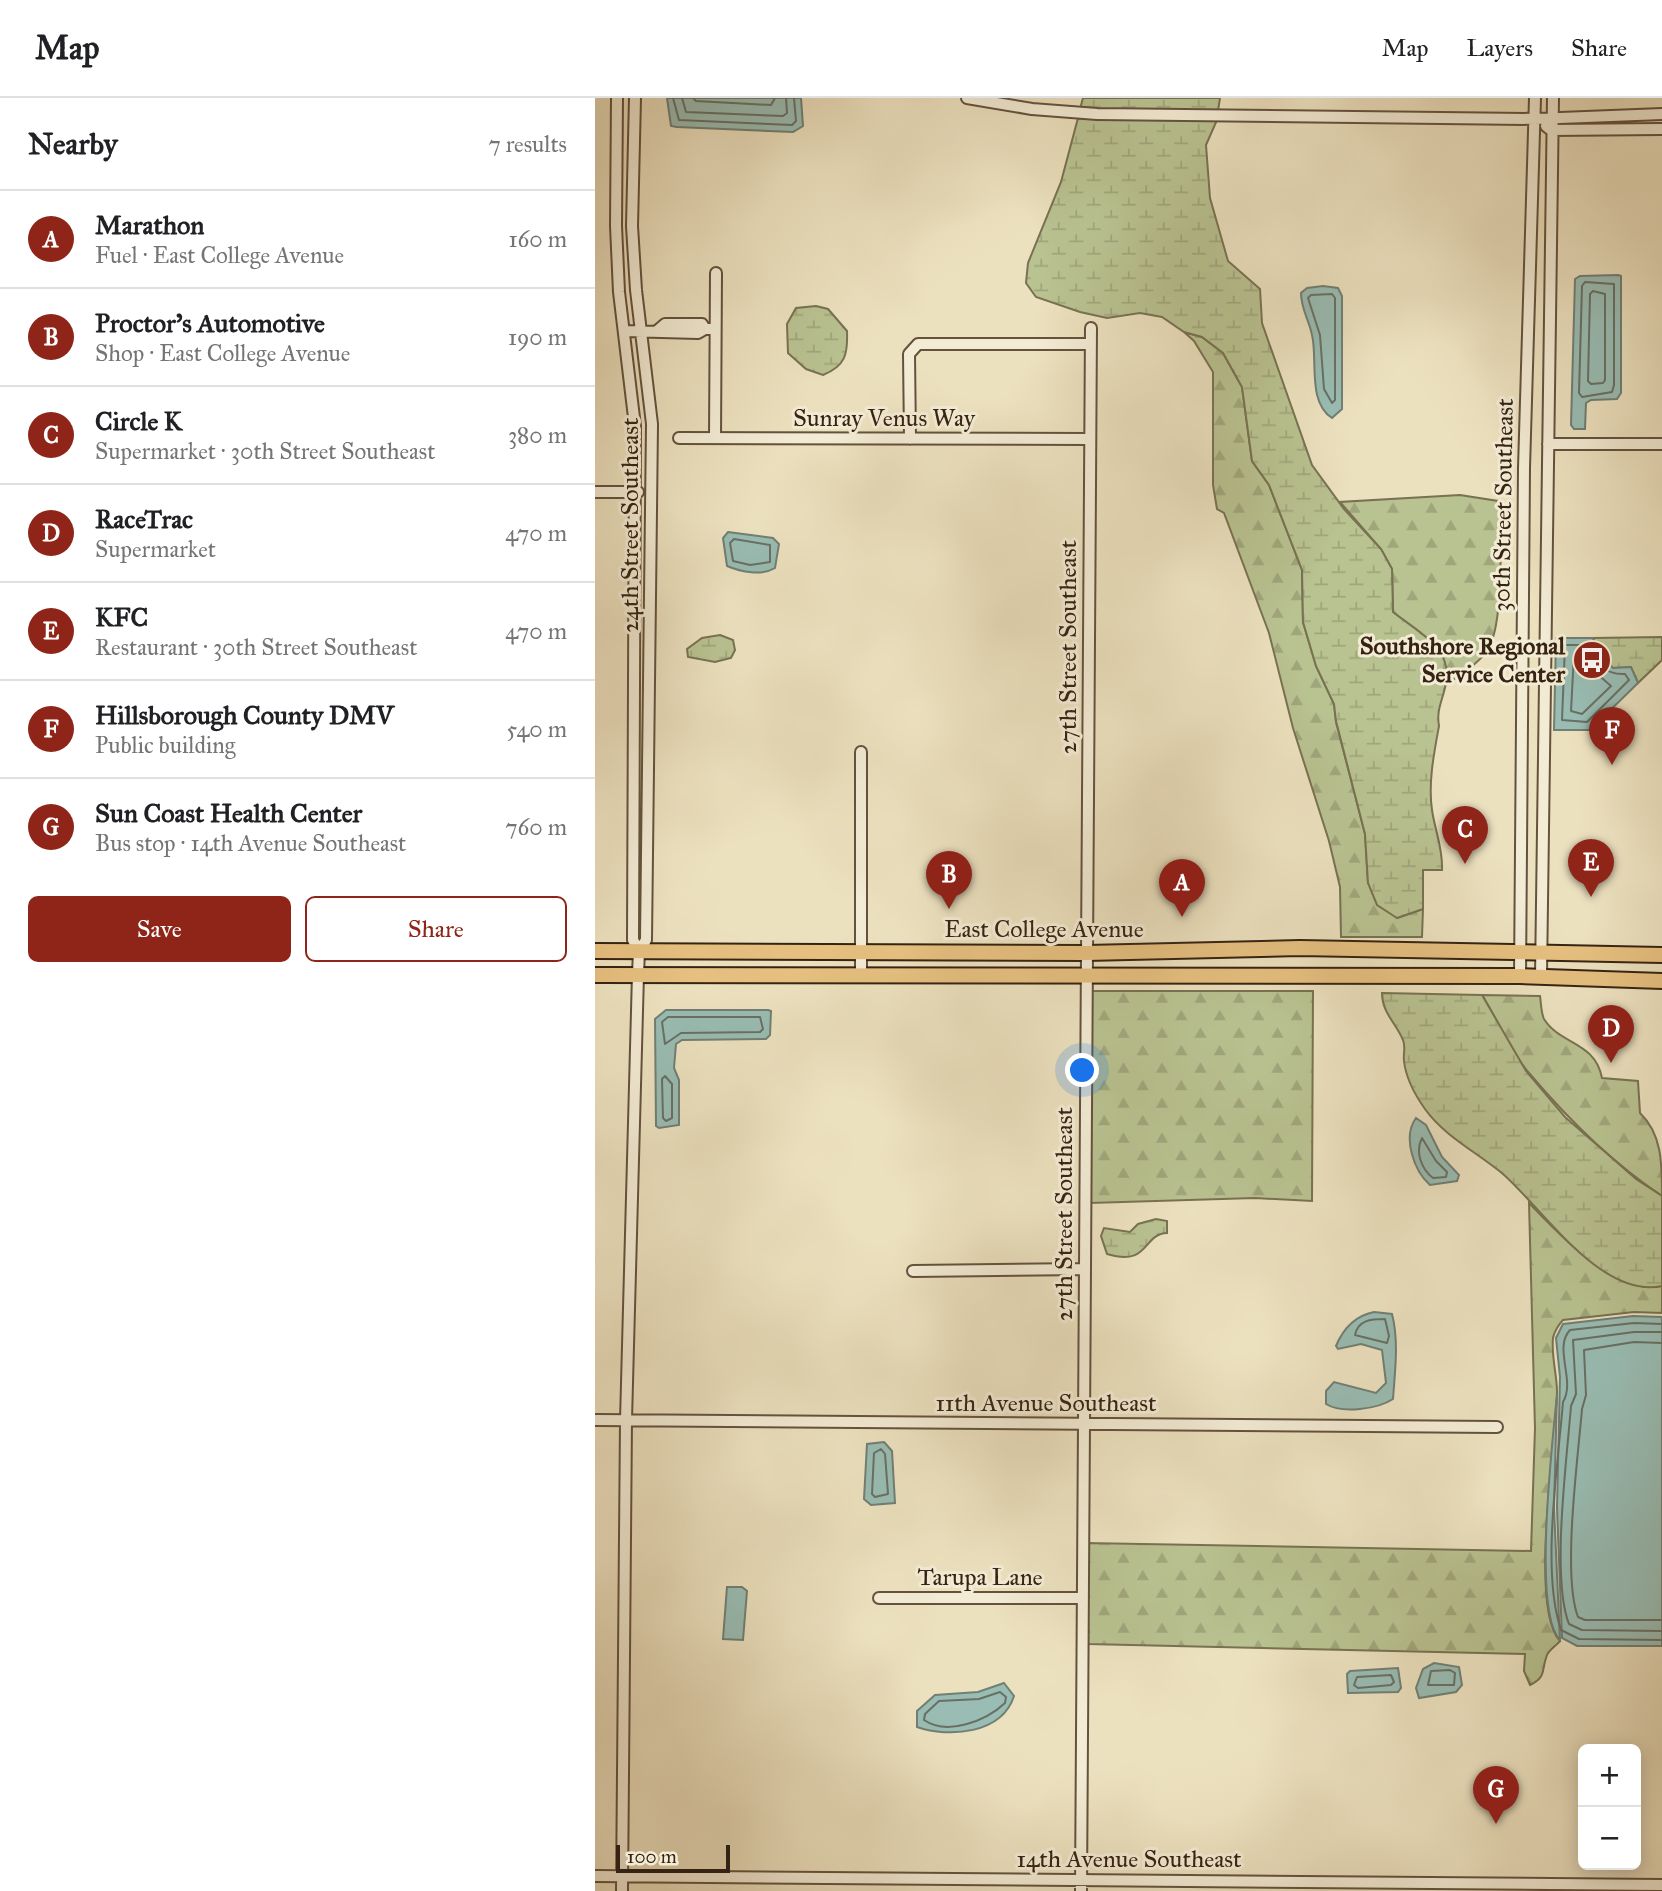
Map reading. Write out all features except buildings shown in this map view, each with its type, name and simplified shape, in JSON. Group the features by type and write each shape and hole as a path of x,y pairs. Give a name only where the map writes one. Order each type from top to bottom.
{"main road":[{"name":"East College Avenue","path":"595,951 1086,953 1300,948 1541,950 1662,955"},
{"name":"East College Avenue","path":"595,975 1541,976 1662,981"}],"street":[{"name":"24th Street Southeast","path":"617,98 616,226 635,426 633,940 639,951"},
{"name":"24th Street Southeast","path":"622,1891 626,1420 638,974 639,951 646,940 652,424 632,226 635,98"},
{"path":"967,98 1032,109 1087,114 1535,119 1552,116 1662,114"},
{"name":"30th Street Southeast","path":"1520,976 1524,468 1535,98"},
{"name":"30th Street Southeast","path":"1541,976 1553,98"},
{"path":"1535,119 1551,130 1662,129"},
{"path":"715,438 710,329 716,273"},
{"path":"625,331 658,330 665,324 702,324 710,329"},
{"name":"27th Street Southeast","path":"1081,1885 1091,328"},
{"path":"910,439 909,354 918,344 1091,344"},
{"name":"Sunray Venus Way","path":"679,438 1090,439"},
{"path":"1548,444 1662,444"},
{"path":"595,492 651,492"},
{"path":"861,752 861,975"},
{"path":"913,1270 1084,1269"},
{"name":"11th Avenue Southeast","path":"595,1420 1497,1427"},
{"name":"Tarupa Lane","path":"879,1598 1081,1598"},
{"name":"14th Avenue Southeast","path":"595,1876 1081,1885 1662,1885"}],"green space":[{"path":"1083,98 1220,98 1218,111 1080,109"},
{"path":"1078,118 1217,120 1206,145 1210,198 1228,261 1260,289 1262,323 1312,465 1344,509 1381,549 1392,569 1393,612 1431,641 1444,659 1447,670 1439,709 1431,789 1442,870 1423,870 1423,909 1397,918 1377,905 1368,883 1365,834 1334,704 1316,666 1303,622 1302,570 1269,485 1252,461 1242,387 1223,353 1202,337 1184,332 1162,317 1140,313 1107,318 1080,312 1036,297 1026,283 1028,263 1061,182"},
{"path":"816,306 828,309 847,331 844,359 836,368 823,375 806,369 788,353 787,324 796,308"},
{"path":"1184,332 1202,337 1223,353 1242,387 1252,461 1269,485 1302,570 1303,622 1316,666 1334,704 1336,722 1365,834 1368,883 1397,918 1423,909 1422,937 1341,937 1340,887 1329,841 1293,728 1269,633 1224,513 1217,509 1213,485 1213,372 1194,341"},
{"path":"1460,495 1498,501 1501,512 1499,605 1487,651 1473,666 1446,685 1446,672 1438,651 1423,634 1393,612 1392,569 1381,549 1340,502"},
{"path":"720,635 733,640 735,650 731,658 715,662 688,657 687,649 702,638"},
{"path":"1662,637 1662,660 1638,683 1631,667 1613,668 1598,654 1593,638"},
{"path":"1089,991 1313,991 1312,1201 1255,1198 1090,1203"},
{"path":"1382,993 1482,995 1526,1071 1565,1117 1636,1179 1662,1196 1662,1286 1639,1286 1617,1279 1595,1266 1503,1174 1451,1136 1433,1119 1409,1080 1405,1068 1403,1040 1387,1012"},
{"path":"1482,995 1540,996 1544,1019 1559,1034 1592,1057 1602,1078 1638,1081 1640,1113 1657,1140 1662,1172 1662,1196 1608,1155 1544,1090 1516,1055"},
{"path":"1529,1203 1572,1246 1607,1272 1626,1282 1644,1287 1662,1286 1662,1313 1634,1312 1563,1320 1554,1336 1557,1392 1545,1561 1546,1595 1551,1623 1560,1641 1548,1653 1539,1679 1530,1685 1524,1671 1525,1654 1088,1644 1086,1543 1531,1551 1535,1428"},
{"path":"1156,1219 1167,1221 1167,1233 1159,1235 1144,1249 1131,1256 1107,1254 1101,1236 1104,1228 1130,1232 1138,1224"}],"water":[{"path":"667,98 801,98 803,126 793,132 671,126"},
{"path":"1580,276 1621,276 1621,393 1617,399 1591,400 1586,403 1585,429 1574,429 1571,425 1575,279"},
{"path":"1307,288 1338,288 1342,296 1342,409 1332,418 1324,411 1316,391 1314,345 1301,299 1301,293"},
{"path":"728,532 773,538 779,544 775,568 764,572 751,572 727,566 723,538"},
{"path":"1556,638 1593,638 1598,654 1613,668 1631,667 1638,683 1590,730 1554,730"},
{"path":"666,1010 768,1010 771,1011 770,1035 766,1039 682,1040 676,1044 674,1068 679,1080 679,1125 659,1128 656,1126 655,1019"},
{"path":"1416,1118 1426,1125 1442,1157 1459,1175 1457,1181 1430,1185 1424,1179 1415,1163 1410,1144"},
{"path":"1374,1312 1392,1314 1396,1345 1393,1399 1360,1409 1341,1409 1326,1404 1326,1391 1334,1382 1376,1393 1386,1383 1382,1350 1361,1344 1338,1349 1336,1346 1350,1324"},
{"path":"1633,1316 1662,1317 1662,1646 1577,1646 1562,1638 1557,1508 1560,1377 1556,1338 1563,1324"},
{"path":"1557,1394 1554,1508 1560,1640 1552,1623 1547,1596 1546,1562 1546,1523"},
{"path":"884,1442 892,1451 895,1503 871,1505 864,1499 867,1444"},
{"path":"727,1587 742,1587 747,1591 743,1640 723,1639"},
{"path":"1434,1663 1459,1667 1462,1685 1456,1692 1419,1698 1416,1688 1423,1669"},
{"path":"1398,1668 1401,1688 1398,1692 1348,1693 1347,1674 1350,1671"},
{"path":"1004,1683 1014,1696 1008,1709 986,1725 959,1732 917,1727 917,1711 935,1695 978,1692"}],"place":[{"name":"Southshore Regional Service Center","path":"1592,660"},
{"name":"Hillsborough County DMV","path":"1612,765"},
{"name":"Circle K","path":"1465,864"},
{"name":"KFC","path":"1591,897"},
{"name":"Proctor's Automotive","path":"949,909"},
{"name":"Marathon","path":"1182,917"},
{"name":"RaceTrac","path":"1611,1063"},
{"name":"Sun Coast Health Center","path":"1496,1824"}]}
